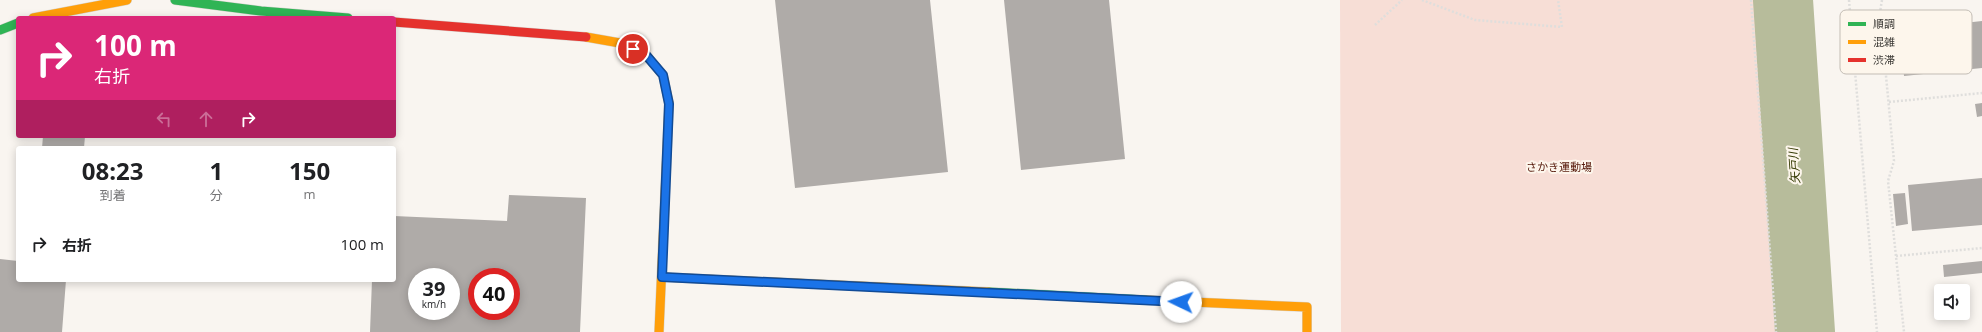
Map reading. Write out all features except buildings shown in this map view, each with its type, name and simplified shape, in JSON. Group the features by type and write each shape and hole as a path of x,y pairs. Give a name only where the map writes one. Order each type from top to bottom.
{"street":[{"path":"43,16 127,0"},
{"path":"175,0 261,11 323,16"},
{"path":"396,22 588,37 620,44 646,55 663,75 669,104 660,332"},
{"path":"0,30 16,24"},
{"path":"662,277 1307,307 1307,332"}],"path":[{"path":"1375,25 1402,0"},
{"path":"1422,0 1475,20 1562,27 1558,0"},
{"path":"1751,0 1776,332"},
{"path":"1850,0 1851,10"},
{"path":"1880,10 1882,0"},
{"path":"1856,74 1877,332"},
{"path":"1886,74 1894,161 1888,181 1904,332"},
{"path":"1889,102 1982,93"},
{"path":"1896,256 1982,248"}],"green space":[{"name":"さかき運動場","path":"1340,0 1757,0 1779,332 1341,332"}],"waterway":[{"name":"矢戸川","path":"1783,0 1805,332"}],"traffic: fast":[{"path":"175,0 261,11 323,16"},
{"path":"0,30 16,24"},
{"path":"989,292 1146,300"}],"traffic: slow":[{"path":"43,16 127,0"},
{"path":"586,37 620,43 646,55 663,75 669,103 659,332"},
{"path":"662,277 989,292"},
{"path":"1146,300 1307,307 1307,332"}],"traffic: jam":[{"path":"396,22 586,37"}],"route":[{"path":"633,49 646,55 663,75 669,104 662,277 1181,302"}]}
